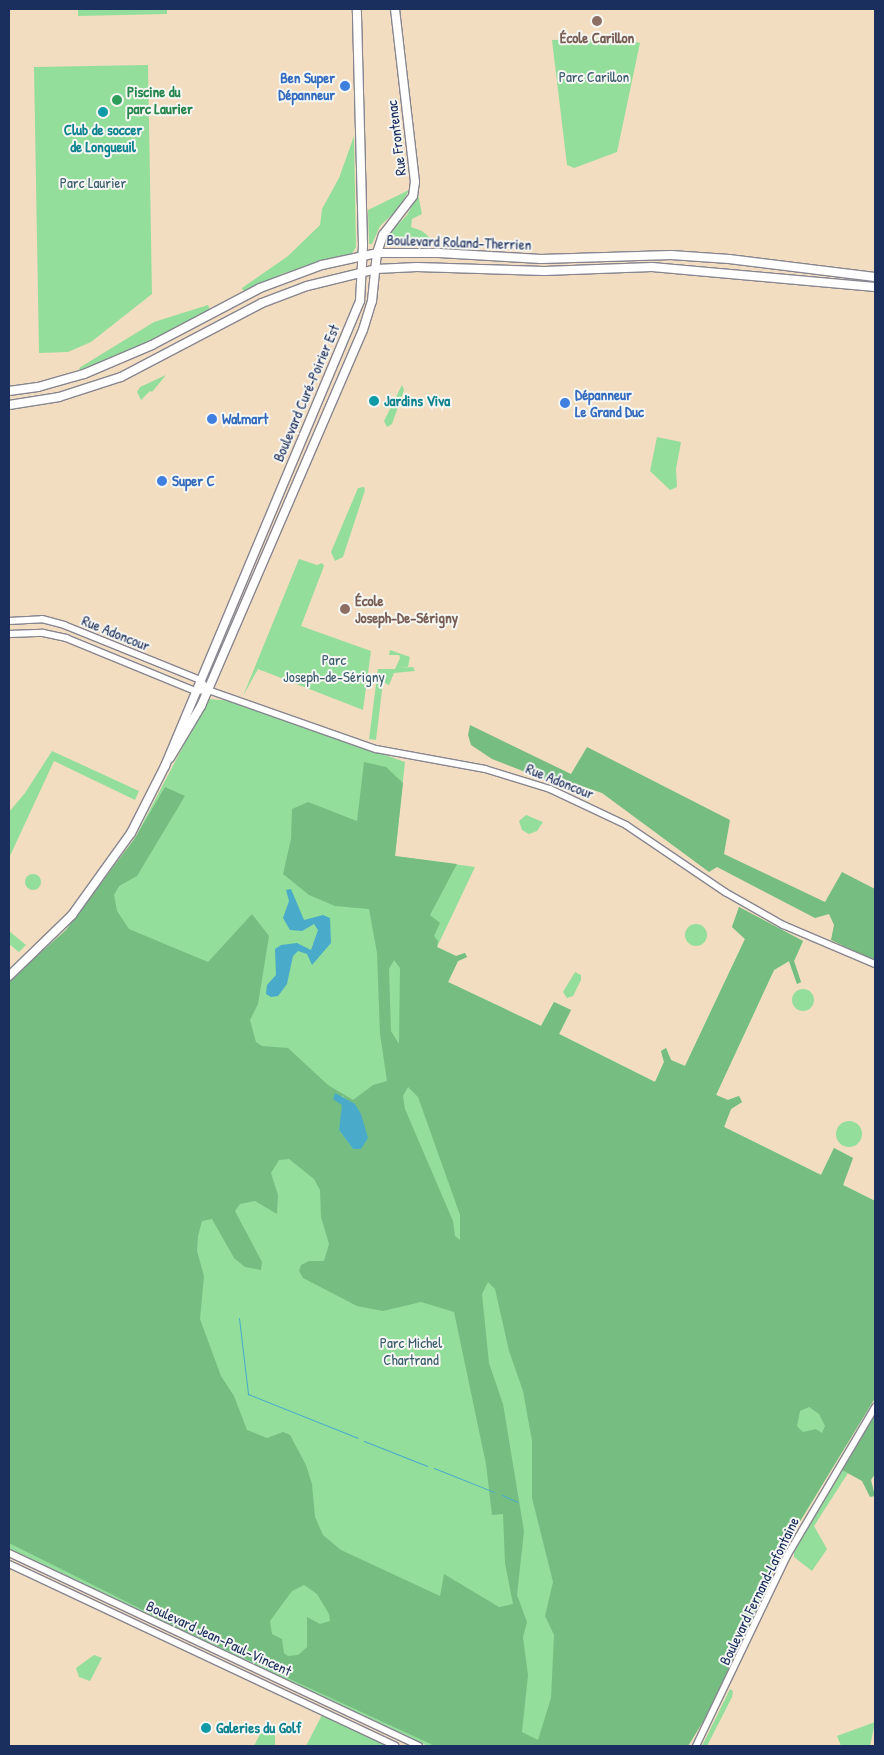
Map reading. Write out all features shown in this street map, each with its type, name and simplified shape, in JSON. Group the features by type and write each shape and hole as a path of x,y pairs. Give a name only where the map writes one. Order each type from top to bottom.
{"main road":[{"name":"Boulevard Curé-Poirier Est","path":"9,976 72,915 102,876 131,833 165,766 360,301 363,256 356,9"},
{"name":"Rue Frontenac","path":"377,253 383,235 408,206 415,182 395,9"},
{"name":"Boulevard Curé-Poirier Est","path":"165,766 187,734 208,690 363,330 372,301 377,253"},
{"name":"Boulevard Roland-Therrien","path":"9,390 38,387 84,374 152,345 260,288 322,265 377,253 439,253 541,259 671,255 728,259 875,277"},
{"name":"Boulevard Roland-Therrien","path":"9,404 59,397 121,377 262,303 307,286 376,270 652,268 875,287"}],"street":[{"name":"Rue Adoncour","path":"9,621 42,619 64,625 200,680 208,690"},
{"name":"Rue Adoncour","path":"9,634 43,633 66,638 195,691 208,690 387,753 494,772 559,792 626,825 764,915 809,938 875,964"},
{"name":"Boulevard Fernand-Lafontaine","path":"695,1746 787,1556 875,1407"},
{"name":"Boulevard Jean-Paul-Vincent","path":"9,1553 419,1746"},
{"name":"Boulevard Jean-Paul-Vincent","path":"9,1564 396,1746"}],"green space":[{"path":"78,9 167,9 167,14 78,16"},
{"name":"Parc Carillon","path":"620,38 640,43 617,152 574,168 567,165 552,40"},
{"name":"Parc Laurier","path":"148,65 152,294 91,342 68,352 39,353 34,67"},
{"path":"354,136 356,247 351,255 284,273 244,292 242,288 288,256 320,225 322,209 339,178"},
{"path":"409,190 400,207 380,226 372,244 369,244 368,210"},
{"path":"418,194 422,214 412,219 411,227 422,231 434,241 434,244 390,244 388,235 407,215"},
{"path":"208,305 210,310 157,339 81,373 79,368 154,322"},
{"path":"166,375 152,392 150,391 141,400 137,392 140,387"},
{"path":"402,385 404,390 392,424 387,427 384,421"},
{"path":"657,437 681,442 676,469 677,487 670,490 650,471"},
{"path":"364,487 365,490 343,557 335,561 331,552 358,488"},
{"name":"Parc Joseph-de-Sérigny","path":"299,559 317,565 322,563 324,566 301,626 371,651 363,710 258,669 243,696"},
{"path":"390,650 410,657 408,667 399,668 413,667 415,671 394,673 389,685 383,682 376,740 369,739 378,669 395,669 400,658 399,655 389,655"},
{"name":"Parc Michel Chartrand","path":"208,699 234,701 405,762 395,856 475,867 437,947 456,956 465,953 467,957 458,961 448,982 541,1026 554,1002 571,1010 559,1034 655,1082 664,1062 661,1051 666,1048 671,1060 685,1066 745,939 732,927 739,907 803,941 794,961 801,982 797,984 789,961 774,970 716,1095 728,1100 739,1096 742,1102 731,1109 724,1127 821,1175 834,1148 853,1158 843,1185 875,1201 875,1398 785,1546 712,1707 688,1746 428,1746 9,1549 9,981 66,930 135,838"},
{"path":"470,725 571,774 587,747 730,820 724,854 825,902 842,872 875,889 875,961 831,940 834,925 829,914 815,918 717,867 709,872 602,793 563,780 546,780 492,759 471,745 468,735"},
{"path":"52,751 139,791 135,800 54,761 9,858 9,812 25,793"},
{"name":"Parc Michel Chartrand","path":"364,762 386,767 403,783 395,856 457,864 430,915 440,923 434,936 438,941 437,947 456,956 465,953 467,957 458,961 448,982 541,1026 554,1002 571,1010 559,1034 655,1082 664,1062 661,1051 666,1048 671,1060 685,1066 745,939 732,927 739,907 803,941 794,961 801,982 797,984 789,961 774,970 716,1095 728,1100 739,1096 742,1102 731,1109 724,1127 821,1175 834,1148 853,1158 843,1185 875,1201 875,1398 785,1546 712,1707 688,1746 435,1746 179,1628 9,1543 9,981 66,930 135,838 165,787 185,796 137,876 119,886 114,895 117,911 129,929 208,962 252,914 269,936 258,1004 250,1020 256,1042 262,1046 288,1048 328,1085 353,1100 373,1085 387,1081 380,1034 377,953 369,909 335,906 309,895 283,874 291,839 292,809 308,802 357,821","holes":["394,960 400,968 399,1044 391,1031 389,969","408,1087 418,1097 460,1215 460,1240 455,1236 453,1221 405,1109 403,1096","342,1095 347,1102 353,1149 339,1130 342,1120","289,1159 314,1179 320,1190 321,1217 329,1244 324,1261 309,1261 301,1265 299,1271 303,1278 357,1306 383,1311 421,1302 454,1312 486,1464 492,1515 503,1514 505,1563 513,1604 499,1607 444,1574 440,1596 341,1550 323,1535 315,1517 312,1484 306,1465 290,1435 283,1432 267,1438 247,1430 234,1396 221,1376 200,1319 204,1276 197,1251 198,1236 202,1221 212,1219 234,1258 245,1267 261,1270 262,1262 235,1211 240,1204 255,1201 277,1214 278,1195 271,1173 279,1160","488,1282 495,1289 509,1351 523,1391 532,1441 532,1498 553,1582 545,1616 554,1635 551,1698 538,1740 522,1732 528,1675 523,1637 527,1622 517,1595 524,1531 503,1404 489,1363 482,1294","809,1407 819,1414 825,1426 822,1433 816,1429 803,1432 797,1426 800,1411","304,1585 317,1594 329,1614 330,1621 320,1624 307,1617 307,1647 298,1655 288,1656 284,1653 282,1639 272,1634 270,1621 292,1591"]},
{"path":"526,815 543,822 537,831 529,834 522,830 519,821"},
{"path":"33,874 39,876 41,882 39,888 33,890 27,888 25,882 27,876"},
{"path":"696,924 704,927 707,935 704,943 696,946 688,943 685,935 688,927"},
{"path":"9,931 26,945 19,952 9,944"},
{"path":"575,972 581,975 581,980 573,996 567,998 563,992"},
{"path":"803,989 811,992 814,1000 811,1008 803,1011 795,1008 792,1000 795,992"},
{"path":"849,1121 858,1125 862,1134 858,1143 849,1147 840,1143 836,1134 840,1125"},
{"path":"875,1414 875,1474 871,1480 875,1496 870,1497 862,1481 842,1470"},
{"path":"842,1470 848,1473 814,1526 827,1549 812,1571 794,1557 794,1552"},
{"path":"94,1655 102,1658 90,1681 79,1677 76,1668"},
{"path":"730,1689 733,1691 732,1697 707,1746 702,1746"},
{"path":"322,1715 388,1746 306,1746"},
{"path":"875,1722 870,1746 841,1746 837,1736"},
{"path":"267,1731 275,1735 275,1746 254,1746 260,1734"}],"water":[{"path":"291,889 304,920 323,915 330,918 331,943 312,965 307,954 298,951 293,956 287,984 278,996 271,997 266,994 267,985 276,975 275,949 281,945 297,943 311,950 318,930 314,924 302,931 290,930 283,918 289,901 286,890"},
{"path":"335,1093 355,1104 361,1114 368,1138 361,1149 353,1149 339,1130 342,1105 333,1099"}],"waterway":[{"path":"239,1318 248,1394 358,1438"},
{"path":"364,1441 427,1466"},
{"path":"434,1468 494,1492"},
{"path":"502,1495 518,1502"}],"place":[{"name":"École Carillon","path":"597,21"},
{"name":"Ben Super Dépanneur","path":"345,86"},
{"name":"Piscine du parc Laurier","path":"117,100"},
{"name":"Club de soccer de Longueuil","path":"103,112"},
{"name":"Jardins Viva","path":"374,401"},
{"name":"Dépanneur Le Grand Duc","path":"565,403"},
{"name":"Walmart","path":"212,419"},
{"name":"Super C","path":"162,481"},
{"name":"École Joseph-De-Sérigny","path":"345,609"},
{"name":"Galeries du Golf","path":"206,1728"}]}
